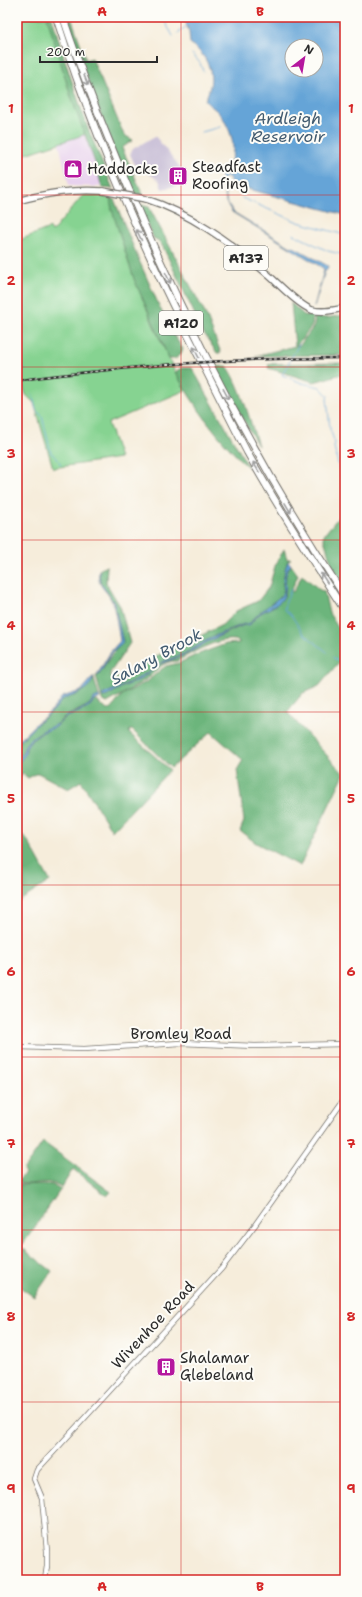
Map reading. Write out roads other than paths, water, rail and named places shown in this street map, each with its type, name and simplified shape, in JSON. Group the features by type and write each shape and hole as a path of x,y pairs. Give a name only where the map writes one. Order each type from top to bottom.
{"highway":[{"name":"A120","path":"56,17 83,99 110,167 135,227 176,313 248,453 315,565 345,611"},
{"name":"A120","path":"63,17 71,42 112,148 143,222 196,340 260,460 345,597"}],"main road":[{"name":"A137","path":"17,201 55,192 82,190 103,190 146,199 175,210 205,227 258,266 305,307 318,311 345,308"}],"street":[{"name":"Bromley Road","path":"17,1047 84,1049 181,1044 255,1046 345,1044"},
{"name":"Wivenhoe Road","path":"44,1580 47,1566 47,1551 42,1498 34,1479 37,1470 222,1268 255,1225 345,1098"}],"water":[{"name":"Ardleigh Reservoir","path":"184,17 345,17 345,215 234,185 230,181 229,177 224,177 224,181 222,181 219,169 227,167 231,161 233,153 232,138 222,117 205,100 211,84 210,68 202,55 190,43 189,32"},
{"path":"224,188 227,202 233,212 291,247 292,246 328,266 327,270 325,271 314,307 324,270 323,268 232,212 226,202"},
{"path":"288,561 291,565 286,572 285,594 283,598 278,604 257,616 249,626 244,625 231,630 187,654 160,664 139,680 103,697 102,695 137,679 164,661 186,653 212,637 244,624 249,624 258,614 281,596 284,591 283,583"},
{"path":"99,570 100,582 114,603 123,642 113,651 98,676 97,675 111,651 120,641 113,604 99,581"},
{"path":"94,676 90,685 78,694 63,699 54,710 38,723 17,744 17,742 36,723 53,709 62,697 81,691"},
{"path":"99,696 100,698 94,701 88,708 65,718 56,727 43,732 30,741 26,747 25,755 17,764 17,760 22,755 25,745 30,739 45,729 58,724 66,716 73,714 89,705 94,698"}],"waterway":[{"path":"162,17 173,36"},
{"path":"178,33 188,25"},
{"path":"192,54 200,63 203,71"},
{"path":"202,132 220,127"},
{"name":"Salary Brook","path":"222,181 224,188"},
{"path":"242,198 298,222 345,235"},
{"path":"293,234 328,251 345,255"},
{"name":"Salary Brook","path":"299,344 282,375 302,383 320,387 328,396 330,429 335,443 334,447 342,481 345,487"},
{"path":"20,367 25,369"},
{"path":"32,393 36,410 42,416 51,453 57,458 61,465"},
{"path":"284,610 291,589"},
{"path":"285,610 291,615 303,633 327,652"},
{"path":"333,657 338,662"},
{"path":"340,664 345,670"}],"railway":[{"path":"17,381 68,374 191,363 345,358"}],"place":[{"name":"Haddocks","path":"73,169"},
{"name":"Steadfast Roofing","path":"178,176"},
{"name":"Shalamar Glebeland","path":"166,1367"}]}
